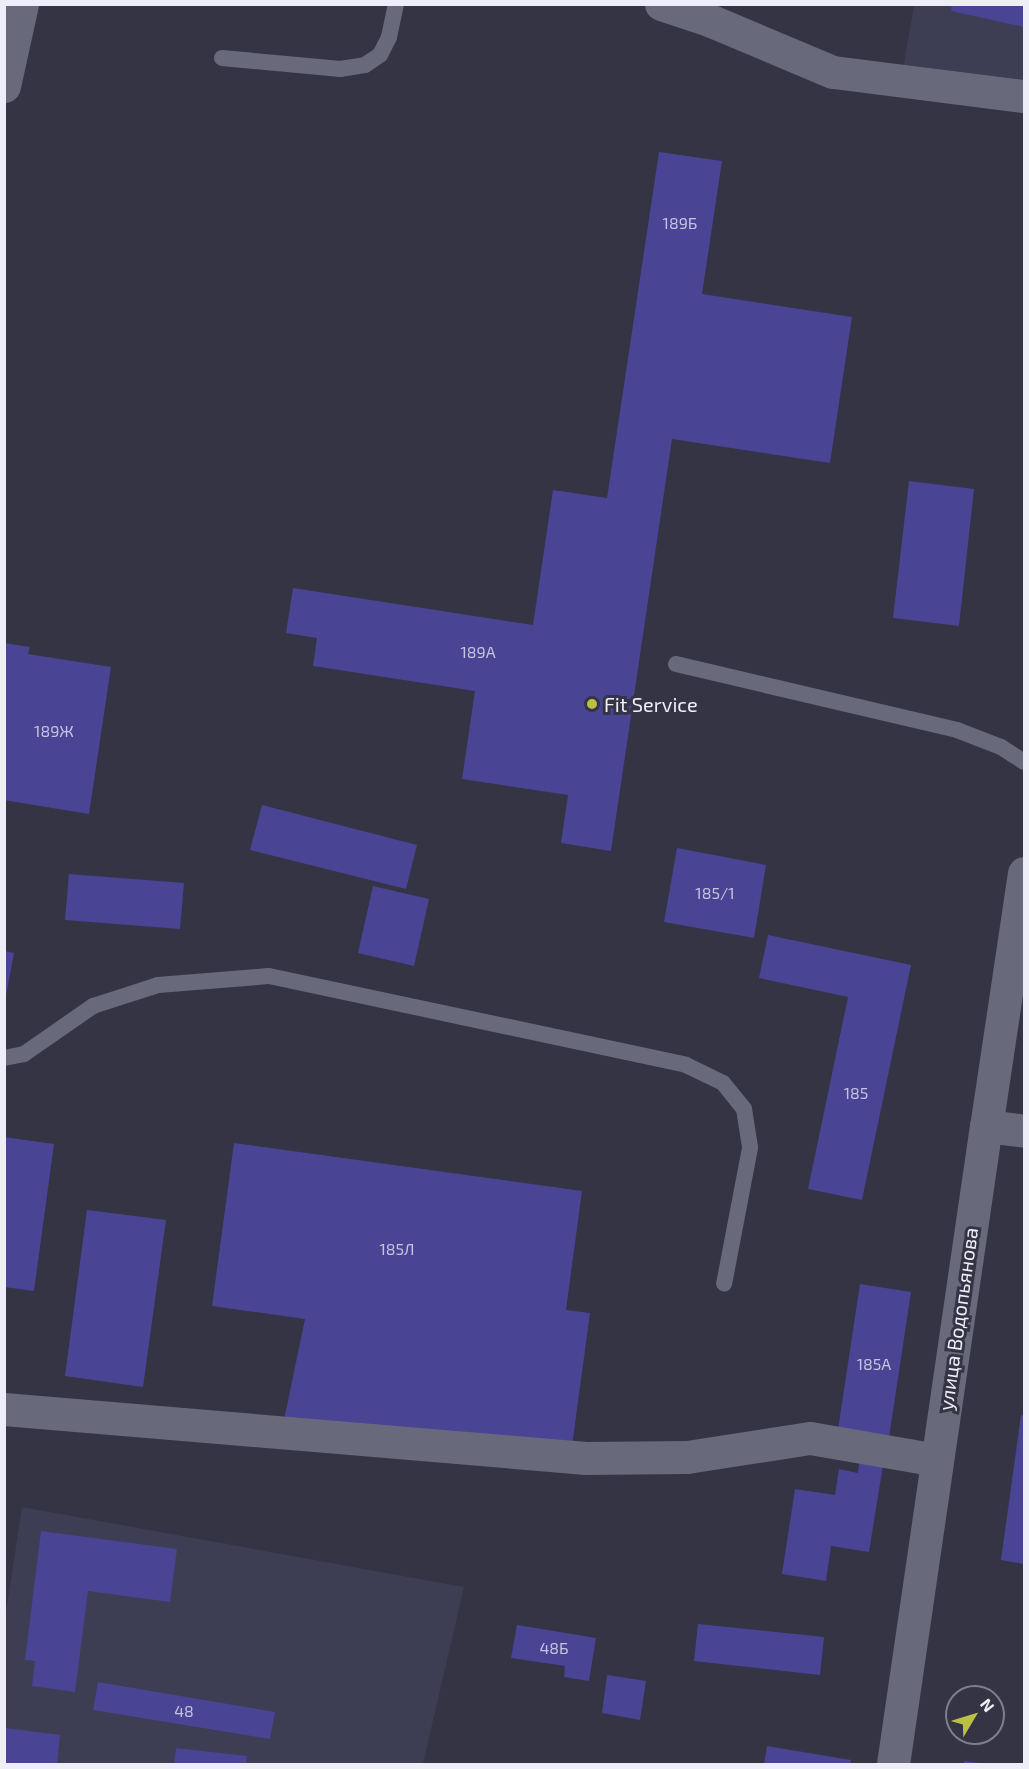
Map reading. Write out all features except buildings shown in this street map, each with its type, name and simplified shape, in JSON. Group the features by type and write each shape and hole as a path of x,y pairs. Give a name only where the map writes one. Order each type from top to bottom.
{"street":[{"path":"4,86 22,4"},
{"path":"661,4 833,72 1024,96"},
{"name":"улица Водопьянова","path":"893,1764 1024,873"},
{"path":"986,1126 1024,1131"},
{"path":"4,1409 586,1458 687,1457 810,1438 937,1460"}],"lane":[{"path":"222,58 340,69 365,65 380,55 389,37 396,4"},
{"path":"676,664 957,730 1001,747 1024,762"},
{"path":"4,1058 24,1054 93,1006 158,985 269,976 686,1065 723,1083 744,1109 750,1148 724,1284"}],"shaded area":[{"path":"914,5 1024,5 1024,82 903,69"},
{"path":"22,1507 464,1587 423,1764 5,1764 5,1618"}],"place":[{"name":"Fit Service","path":"592,704"}]}
